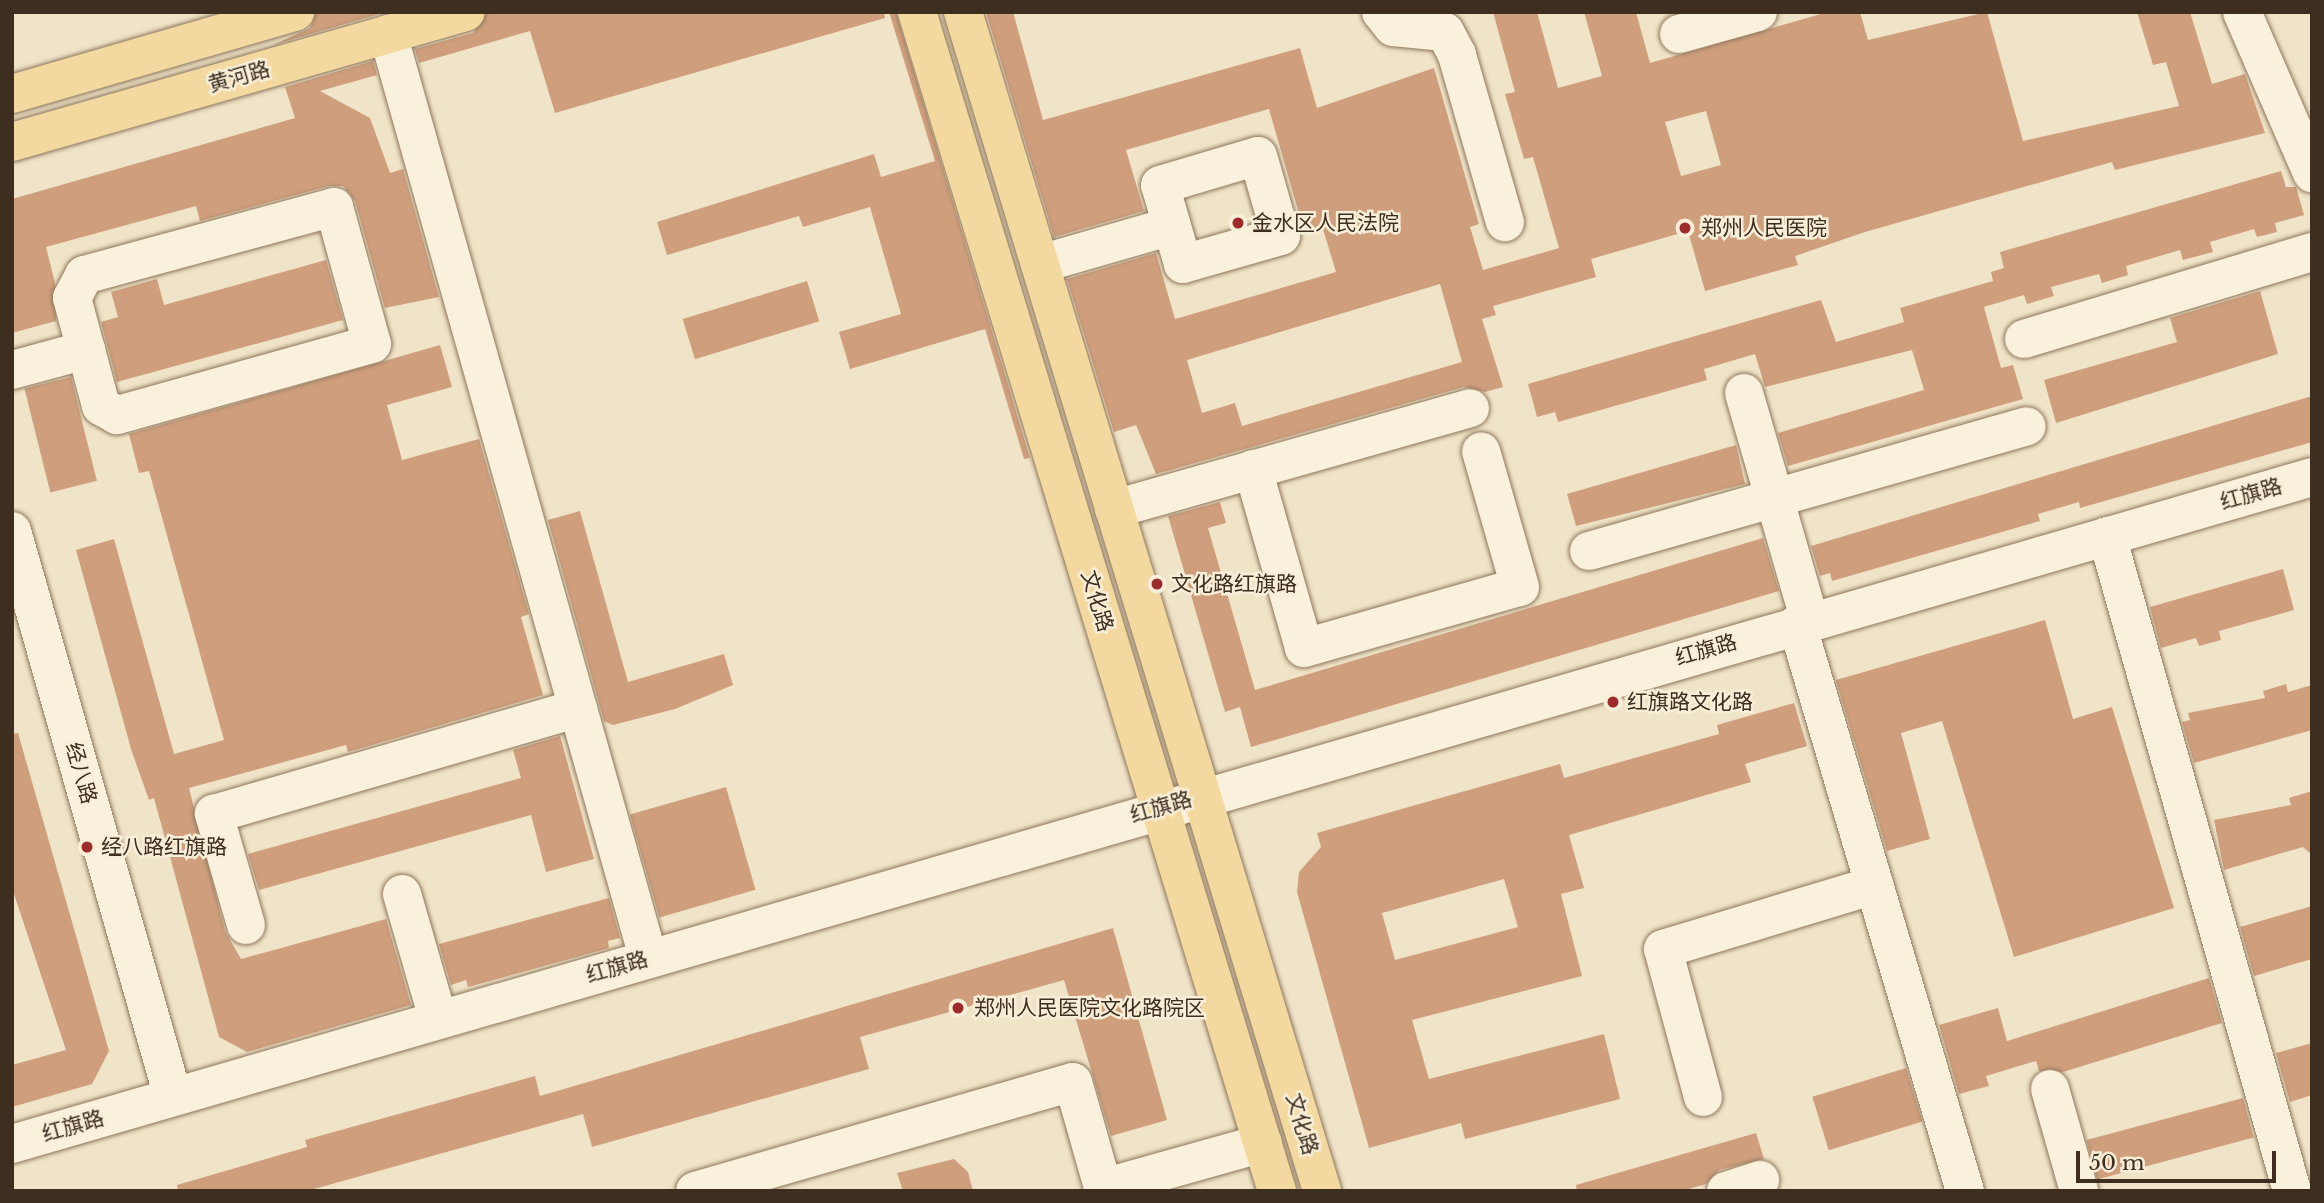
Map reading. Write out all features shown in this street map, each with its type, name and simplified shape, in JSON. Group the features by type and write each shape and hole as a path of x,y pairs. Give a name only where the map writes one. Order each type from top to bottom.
{"main road":[{"path":"12,94 240,20 295,12"},
{"name":"黄河路","path":"12,142 466,12"},
{"name":"文化路","path":"917,12 1277,1191"},
{"name":"文化路","path":"962,12 1322,1191"}],"street":[{"path":"1381,12 1393,27 1444,32 1457,55 1505,222"},
{"path":"1679,34 1758,12"},
{"path":"2242,12 2311,168"},
{"path":"387,34 648,957"},
{"path":"334,207 372,344 117,415 102,406 86,350 72,298 84,275 334,207"},
{"path":"1040,264 1172,226"},
{"path":"2024,339 2312,252"},
{"path":"12,370 86,350"},
{"path":"1744,393 1875,886 1965,1191"},
{"path":"1114,509 1470,408"},
{"path":"1590,551 2027,426"},
{"path":"1253,469 1304,648 1520,587 1481,450"},
{"name":"红旗路","path":"12,1144 1160,807 2312,477"},
{"name":"经八路","path":"12,531 173,1097"},
{"path":"2106,536 2292,1191"},
{"path":"246,925 214,814 578,708"},
{"path":"1703,1097 1663,949 1875,886"},
{"path":"402,894 438,1019"},
{"path":"695,1191 1073,1082 1103,1189 1262,1143"},
{"path":"2050,1088 2079,1191"}],"building":[{"path":"316,12 386,12 273,45 310,28"},
{"path":"487,12 884,12 885,18 555,113 530,31 419,63 415,49 473,33"},
{"path":"889,12 896,12 1030,458 1024,459 985,329 850,369 839,332 901,314 870,207 803,227 799,216 667,255 657,222 874,154 881,177 935,161"},
{"name":"郑州人民医院","path":"986,12 1013,12 1043,120 1300,48 1317,108 1434,68 1479,224 1470,227 1483,270 1559,248 1533,157 1524,159 1505,94 1515,92 1493,12 1537,12 1558,88 1602,76 1584,12 1636,12 1650,63 1828,12 1860,12 1868,40 1987,12 2023,141 2179,106 2166,62 2153,65 2137,12 2190,12 2212,84 2245,74 2265,133 2115,170 2112,162 1865,232 1795,256 1798,265 1705,291 1688,231 1591,259 1596,277 1493,306 1496,315 1482,319 1503,387 1485,392 1464,387 1156,474 1136,425 1114,432 1067,279 1156,253 1175,319 1336,272 1322,226 1304,231 1269,109 1126,150 1144,211 1054,237","holes":["1706,111 1721,165 1681,176 1665,122","1440,284 1462,362 1242,426 1235,403 1202,413 1187,360"]},
{"path":"373,61 377,75 320,91 370,118 390,173 403,169 439,297 385,308 355,201 343,186 329,186 200,221 196,206 46,247 55,283 56,321 12,333 12,199 295,118 285,87"},
{"path":"2281,171 2286,187 2296,187 2304,215 2275,223 2277,232 2257,237 2254,229 2210,242 2213,252 2183,260 2180,250 2126,266 2128,275 2102,283 2099,274 2051,287 2054,296 2027,304 2024,295 1984,307 2001,368 2013,365 2023,399 1788,466 1778,433 1924,390 1912,350 1765,387 1755,354 1704,369 1707,380 1558,422 1555,412 1537,417 1528,384 1821,300 1836,342 1904,322 1900,308 1993,281 1991,272 2004,268 2000,252"},
{"path":"326,260 343,320 117,382 101,322 118,317 111,292 157,279 164,305"},
{"path":"807,281 819,321 695,359 683,319"},
{"path":"2260,291 2278,354 2056,423 2044,380 2177,342 2170,318"},
{"path":"440,345 452,387 387,405 402,460 479,439 529,614 521,617 543,695 348,752 346,745 189,788 225,931 241,959 386,919 411,1005 247,1052 219,1037 154,798 149,800 131,749 76,550 114,539 174,754 224,740 149,471 139,473 129,434"},
{"path":"71,377 97,481 50,492 24,389"},
{"path":"2312,396 2312,442 2080,508 2079,502 2038,514 2040,521 1832,581 1830,573 1820,576 1811,546"},
{"path":"1736,445 1745,484 1576,526 1567,494"},
{"path":"1220,502 1226,523 1208,528 1255,690 1763,538 1779,591 1251,747 1240,707 1225,712 1168,516"},
{"path":"580,511 628,682 724,654 733,685 675,709 613,725 604,721 548,520"},
{"path":"2283,569 2294,610 2219,631 2221,640 2199,646 2196,638 2161,648 2150,607"},
{"path":"2045,620 2073,719 2112,707 2174,908 2014,957 1942,721 1901,733 1930,839 1887,851 1836,680"},
{"path":"2286,684 2288,692 2312,685 2312,730 2194,763 2182,722 2190,720 2188,713 2265,698 2263,691"},
{"path":"1794,703 1807,746 1745,764 1751,782 1569,835 1584,888 1561,894 1582,976 1412,1020 1429,1079 1604,1034 1620,1099 1465,1139 1461,1123 1369,1148 1297,892 1299,872 1321,847 1317,833 1560,764 1564,778 1719,734 1717,725","holes":["1504,879 1518,927 1395,960 1382,913"]},
{"path":"18,733 109,1051 92,1084 12,1107 12,1065 66,1050 12,888 12,734"},
{"path":"560,736 594,859 546,872 531,815 259,890 248,854 521,778 513,750"},
{"path":"726,787 755,890 659,917 630,815"},
{"path":"2312,791 2312,855 2303,847 2224,870 2214,820 2291,805 2289,798"},
{"path":"609,898 620,938 608,941 609,948 468,987 466,980 451,985 439,944"},
{"path":"2312,906 2312,959 2254,976 2240,927"},
{"path":"1113,928 1167,1120 1111,1136 1064,980 860,1037 869,1069 592,1147 583,1114 307,1191 178,1191 177,1185 307,1147 305,1140 535,1076 540,1096"},
{"path":"2209,978 2222,1023 2063,1072 2039,1071 2036,1061 1986,1076 1989,1086 1959,1094 1939,1025 1998,1008 2007,1041"},
{"path":"2312,1043 2312,1095 2290,1102 2276,1053"},
{"path":"1906,1068 1922,1122 1829,1150 1812,1097"},
{"path":"2243,1098 2254,1138 2097,1180 2087,1140"},
{"path":"1756,1133 1764,1159 1719,1170 1706,1184 1682,1191 1577,1191 1576,1185"},
{"path":"954,1159 968,1172 973,1191 903,1191 897,1173"}],"place":[{"name":"金水区人民法院","path":"1238,223"},
{"name":"郑州人民医院","path":"1685,228"},
{"name":"文化路红旗路","path":"1157,584"},
{"name":"红旗路文化路","path":"1613,702"},
{"name":"经八路红旗路","path":"87,847"},
{"name":"郑州人民医院文化路院区","path":"958,1008"}]}
